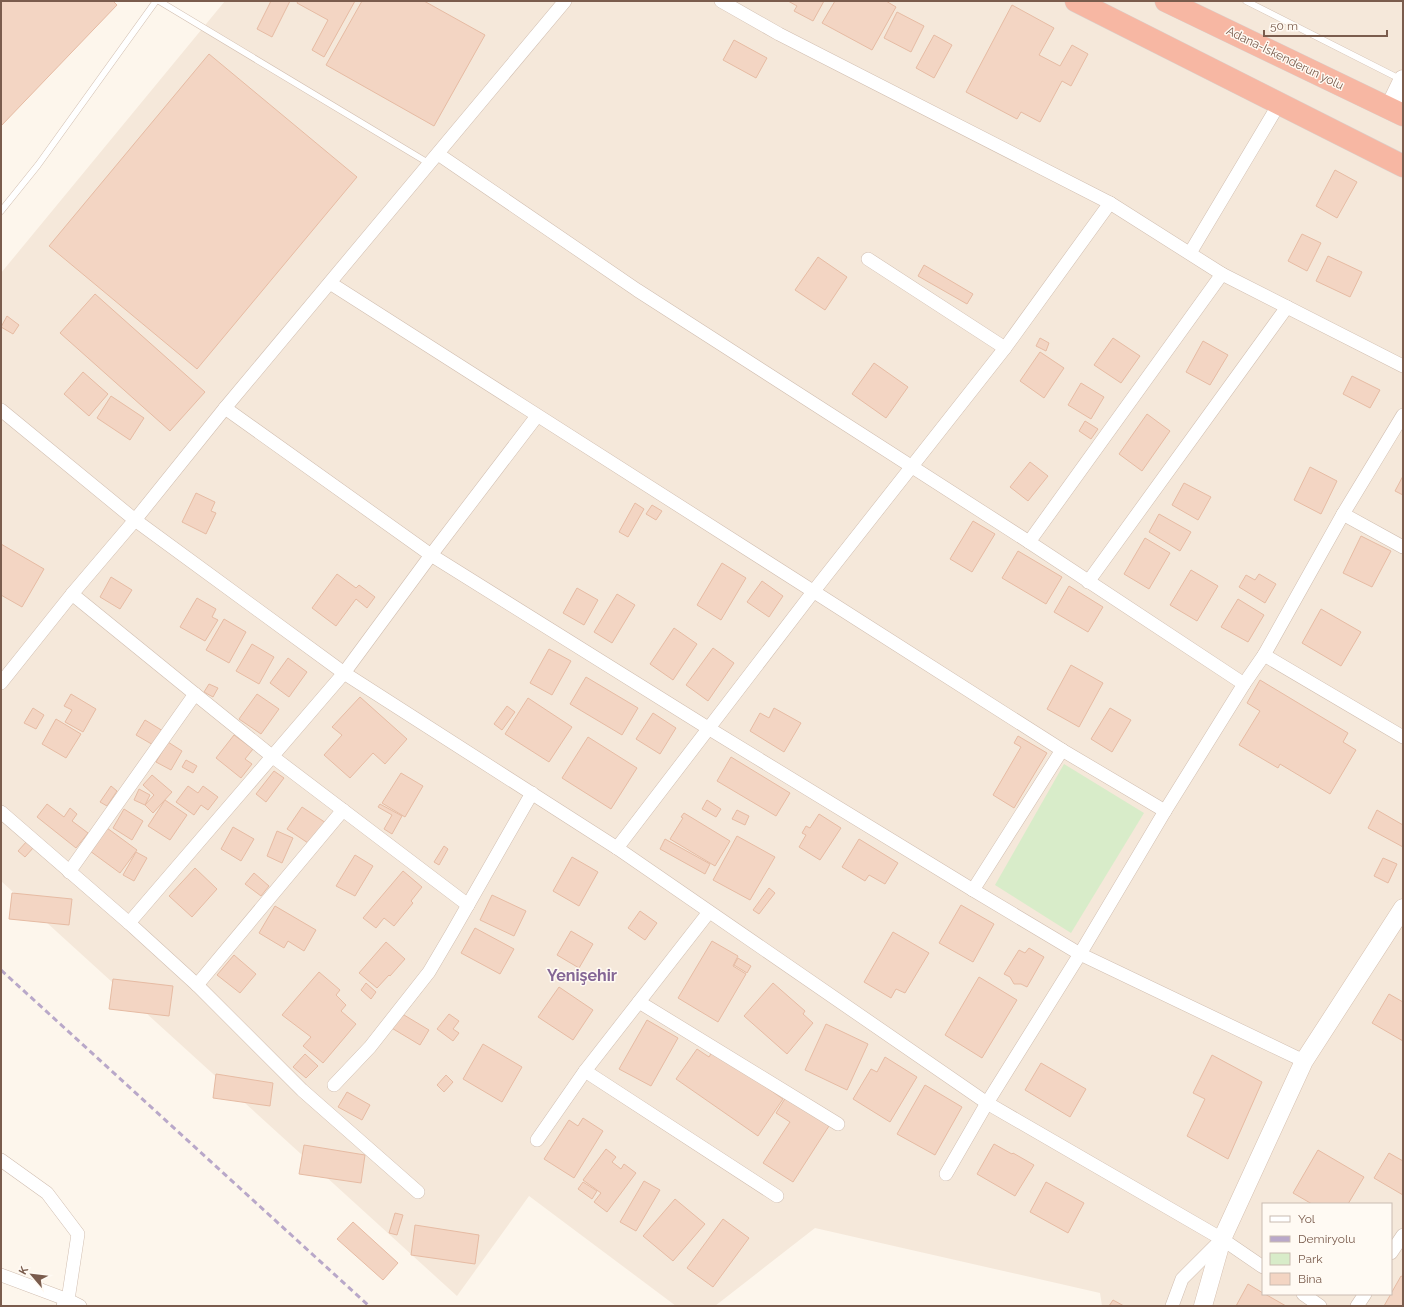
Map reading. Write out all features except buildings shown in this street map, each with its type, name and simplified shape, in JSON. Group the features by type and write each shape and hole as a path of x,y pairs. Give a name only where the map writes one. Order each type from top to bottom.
{"highway":[{"path":"1076,1 1403,166"},
{"name":"Adana-İskenderun yolu","path":"1166,1 1396,112"}],"street":[{"path":"1,683 225,408 565,1"},
{"path":"721,1 779,34 1110,203 1222,274 1403,366"},
{"path":"1396,112 1403,80"},
{"path":"1190,253 1279,104"},
{"path":"434,159 912,466 1244,684"},
{"path":"616,848 813,592 1005,348 1110,203"},
{"path":"868,259 1005,348"},
{"path":"1029,542 1222,274"},
{"path":"330,283 1062,750 1165,811"},
{"path":"1088,582 1287,307"},
{"path":"225,408 431,555 708,728 973,890 1080,954 1304,1061"},
{"path":"1,410 135,520 344,673 616,848 987,1103 1222,1239 1262,1266"},
{"path":"946,1174 987,1103 1080,954 1165,811 1244,684 1264,655 1343,514 1403,415"},
{"path":"129,923 344,673 431,555 537,416"},
{"path":"1343,514 1403,547"},
{"path":"72,594 273,757 468,905"},
{"path":"1264,655 1403,737"},
{"path":"69,872 195,694"},
{"path":"973,890 1062,750"},
{"path":"334,1085 370,1047 429,972 532,793"},
{"path":"197,985 343,810"},
{"path":"1,812 129,923 197,985 302,1090 418,1192"},
{"path":"1203,1306 1222,1239 1304,1061 1403,908"},
{"path":"537,1140 586,1071 709,912"},
{"path":"639,1002 838,1124"},
{"path":"586,1071 777,1196"},
{"path":"1,1160 47,1193 78,1234 66,1303"},
{"path":"1392,1252 1403,1235"},
{"path":"1172,1306 1182,1279 1222,1239"},
{"path":"1,1275 66,1303 80,1306"},
{"path":"1304,1295 1320,1306"},
{"path":"1357,1306 1364,1295"}],"lane":[{"path":"1,211 38,165 156,1"},
{"path":"159,1 434,159"},
{"path":"1246,1 1403,80"}],"shaded area":[{"path":"225,1 1403,1 1403,1306 1102,1306 1100,1293 815,1228 715,1306 676,1306 529,1196 457,1296 1,881 1,273"}],"green space":[{"path":"1064,764 1144,813 1071,933 995,885"}],"railway":[{"path":"1,970 369,1306"}],"district":[{"name":"Yenişehir","path":"582,975"}]}
